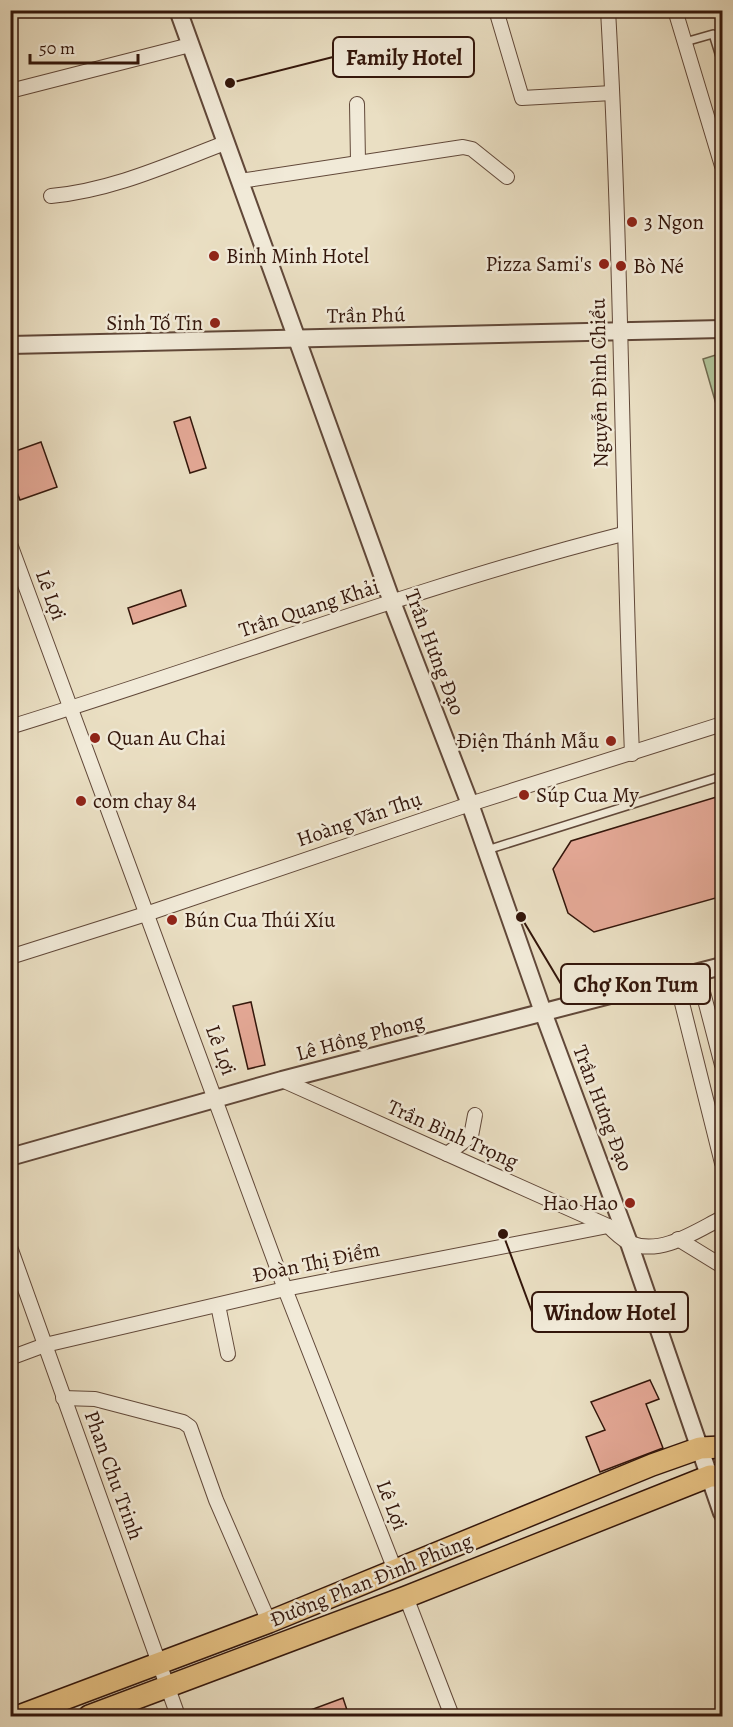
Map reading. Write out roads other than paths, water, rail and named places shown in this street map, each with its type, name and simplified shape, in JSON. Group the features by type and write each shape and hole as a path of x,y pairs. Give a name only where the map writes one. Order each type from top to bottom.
{"main road":[{"name":"Đường Phan Đình Phùng","path":"19,1716 269,1622 700,1448 723,1447"},
{"name":"Đường Phan Đình Phùng","path":"88,1716 406,1597 716,1476"}],"street":[{"name":"Trần Hưng Đạo","path":"178,10 392,602 470,804 543,1012 629,1243 700,1448 716,1476 723,1513"},
{"path":"496,10 522,98 612,93"},
{"name":"Nguyễn Đình Chiểu","path":"608,10 620,332 623,534 632,754"},
{"path":"675,10 723,166"},
{"path":"10,91 190,45"},
{"path":"357,104 358,161"},
{"path":"51,195 84,192 116,185 225,143"},
{"path":"240,181 358,161 463,147 472,149 507,177"},
{"name":"Trần Phú","path":"10,345 723,329"},
{"name":"Trần Quang Khải","path":"10,727 71,709 392,602 549,553 623,534"},
{"name":"Lê Lợi","path":"10,544 285,1289 395,1570"},
{"name":"Hoàng Văn Thụ","path":"10,957 148,913 470,804 723,724"},
{"name":"Lê Hồng Phong","path":"10,1157 282,1080 723,966"},
{"path":"698,973 723,1065"},
{"path":"676,979 723,1163"},
{"name":"Trần Bình Trọng","path":"282,1080 608,1227"},
{"path":"447,1154 471,1136 475,1115"},
{"path":"608,1227 629,1243 645,1247 661,1245 678,1239 723,1218"},
{"name":"Đoàn Thị Điểm","path":"10,1358 45,1345 285,1289 608,1227"},
{"path":"678,1239 723,1266"},
{"name":"Phan Chu Trinh","path":"10,1247 178,1716"},
{"path":"218,1305 228,1354"},
{"path":"63,1398 95,1399 183,1422 190,1427 216,1500 269,1622"},
{"path":"406,1597 452,1716"}],"lane":[{"path":"685,42 713,34 723,63"},
{"path":"486,850 723,776"}],"place":[{"name":"Family Hotel","path":"230,83"},
{"name":"3 Ngon","path":"632,222"},
{"name":"Binh Minh Hotel","path":"214,256"},
{"name":"Pizza Sami's","path":"604,264"},
{"name":"Bò Né","path":"621,266"},
{"name":"Sinh Tố Tin","path":"215,323"},
{"name":"Quan Au Chai","path":"95,738"},
{"name":"Điện Thánh Mẫu","path":"611,741"},
{"name":"Súp Cua My","path":"524,795"},
{"name":"com chay 84","path":"81,801"},
{"name":"Chợ Kon Tum","path":"521,917"},
{"name":"Bún Cua Thúi Xíu","path":"172,920"},
{"name":"Hao Hao","path":"630,1203"},
{"name":"Window Hotel","path":"503,1234"}]}
